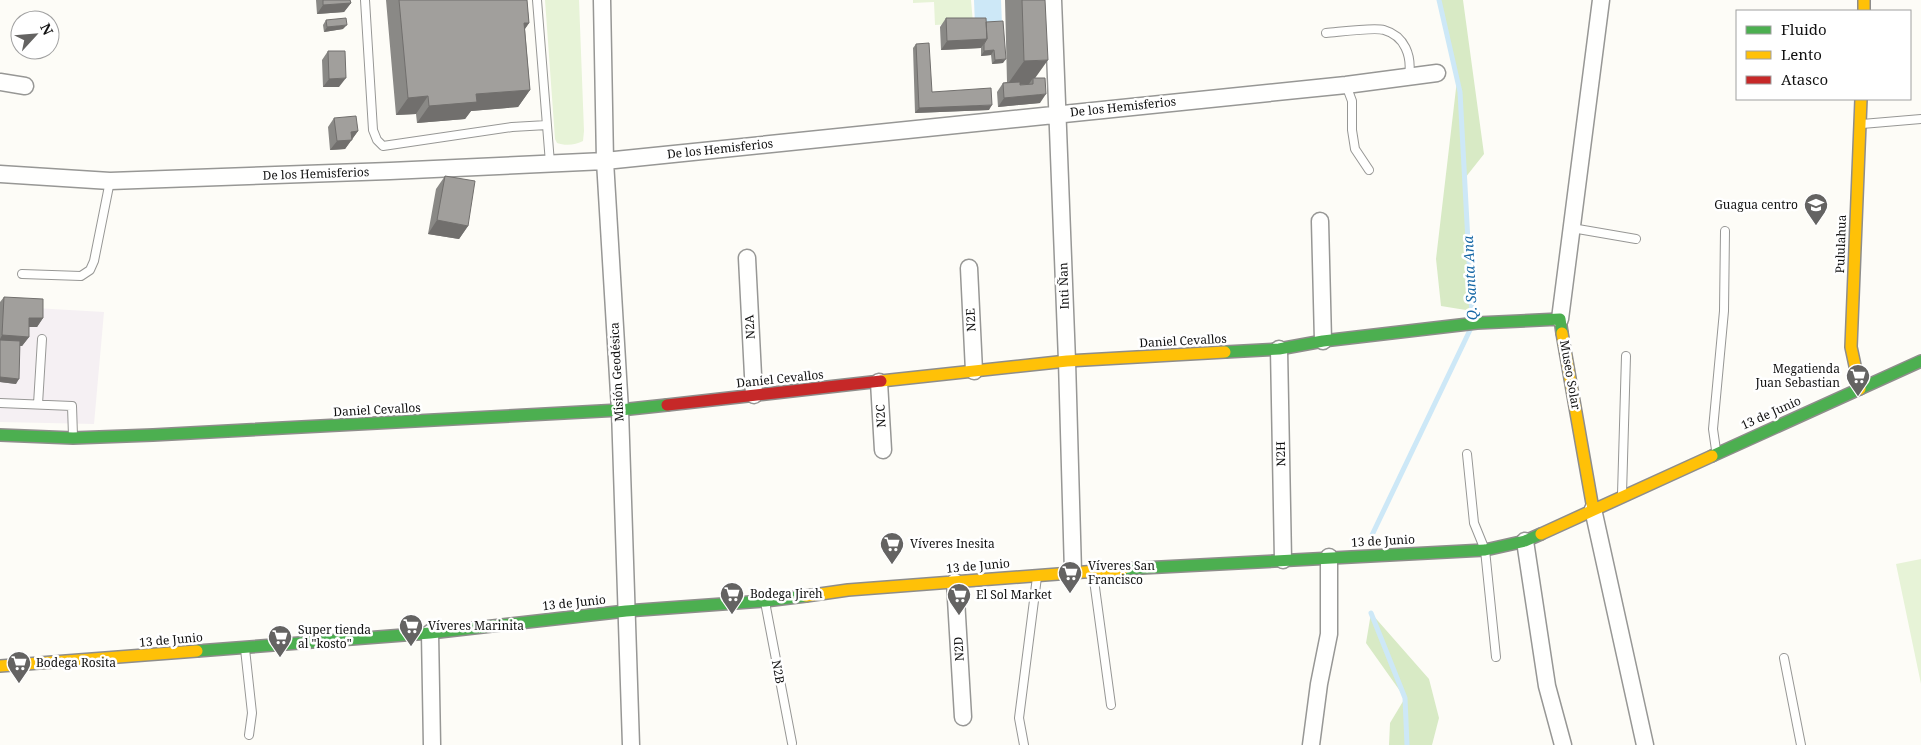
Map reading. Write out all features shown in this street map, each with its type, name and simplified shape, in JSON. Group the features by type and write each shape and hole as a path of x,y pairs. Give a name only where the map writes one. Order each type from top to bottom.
{"street":[{"name":"Misión Geodésica","path":"602,0 605,160 620,410 631,745"},
{"name":"Inti Ñan","path":"1053,0 1073,572"},
{"name":"Museo Solar","path":"1601,0 1560,319 1593,509 1645,745"},
{"name":"De los Hemisferios","path":"0,174 110,181 605,160 1437,73"},
{"path":"0,82 25,86"},
{"name":"Pululahua","path":"1860,389 1851,347 1861,100"},
{"path":"1320,220 1323,341"},
{"name":"N2A","path":"747,258 754,395"},
{"name":"N2E","path":"969,268 974,371"},
{"name":"Daniel Cevallos","path":"0,435 73,438 249,431 620,410 1067,361 1279,349 1323,341 1477,323 1560,319"},
{"name":"N2H","path":"1279,349 1283,560"},
{"name":"13 de Junio","path":"0,666 430,633 626,611 765,601 848,590 1073,572 1485,550 1525,541 1921,361"},
{"name":"N2C","path":"880,382 883,450"},
{"path":"1525,541 1547,686 1563,745"},
{"path":"1311,745 1318,684 1329,634 1329,558"},
{"name":"N2D","path":"955,582 963,717"},
{"path":"430,633 432,745"}],"lane":[{"path":"364,0 373,130 376,140 383,146 512,127 547,125"},
{"path":"538,0 550,163"},
{"path":"1326,33 1383,29 1396,35 1407,48 1411,65 1409,76"},
{"path":"1346,84 1352,102 1352,130 1355,149 1369,170"},
{"path":"1860,124 1921,119"},
{"path":"22,274 81,276 90,270 94,261 110,181"},
{"path":"1572,228 1636,239"},
{"path":"1717,453 1713,429 1724,311 1725,231"},
{"path":"38,404 42,338"},
{"path":"1622,496 1626,356"},
{"path":"0,403 72,406 73,438"},
{"path":"1467,454 1474,522 1485,550 1496,657"},
{"path":"1093,572 1111,705"},
{"path":"1024,745 1018,718 1037,575"},
{"name":"N2B","path":"765,601 792,743"},
{"path":"245,647 252,714 249,735"},
{"path":"1784,658 1801,745"}],"shaded area":[{"path":"0,306 104,312 94,424 0,422"}],"green space":[{"path":"545,0 579,0 584,131 583,141 574,144 560,144 555,139"},
{"path":"913,0 971,0 973,23 935,25 934,2 913,3"},
{"path":"1439,0 1463,0 1484,154 1465,178 1472,311 1441,306 1436,259 1457,80"},
{"path":"1921,559 1921,684 1896,564"},
{"path":"1371,613 1429,679 1439,718 1432,745 1389,745 1390,723 1405,698 1366,643"}],"water":[{"path":"974,0 1001,0 1002,25 975,26"}],"building":[{"path":"323,0 350,0 351,3 323,5"},
{"path":"399,0 527,0 529,23 524,23 530,90 476,94 477,102 429,106 428,96 408,98"},
{"path":"1022,0 1045,0 1048,60 1024,61"},
{"path":"346,18 347,25 327,27 326,20"},
{"path":"946,18 986,18 987,39 947,41"},
{"path":"1003,21 1006,59 995,60 994,50 984,51 984,44 987,39 986,22"},
{"path":"929,43 932,92 991,88 992,105 919,108 916,44"},
{"path":"328,51 345,51 346,78 329,79"},
{"path":"1033,78 1045,78 1046,94 1004,98 1003,83 1020,82 1020,85 1033,84"},
{"path":"356,116 358,131 351,132 352,140 337,141 334,118"},
{"path":"445,176 475,181 468,226 437,220"},
{"path":"4,297 43,299 43,318 29,318 29,337 2,335"},
{"path":"0,340 20,341 19,379 0,377"}],"waterway":[{"name":"Q. Santa Ana","path":"1439,0 1460,92 1472,317"},
{"name":"Q. Santa Ana","path":"1372,535 1470,330"},
{"name":"Q. Santa Ana","path":"1371,613 1405,698 1407,745"}],"traffic: fast":[{"path":"1225,352 1279,349 1323,341 1477,323 1560,319 1562,333"},
{"path":"1712,456 1921,361"},
{"path":"0,435 73,438 153,435 620,410 667,405"},
{"path":"1123,569 1485,550 1525,541 1541,534"},
{"path":"197,651 430,633 626,611 765,601 806,596"}],"traffic: slow":[{"path":"1864,0 1864,10"},
{"path":"1860,389 1851,347 1861,100"},
{"path":"1562,333 1593,509"},
{"path":"881,381 1067,361 1225,352"},
{"path":"1541,534 1712,456"},
{"path":"806,596 848,590 1123,569"},
{"path":"0,666 197,651"}],"traffic: jam":[{"path":"667,405 881,381"}],"place":[{"name":"Guagua centro","path":"1816,226"},
{"name":"Megatienda Juan Sebastian","path":"1858,397"},
{"name":"Víveres Inesita","path":"892,565"},
{"name":"Víveres San Francisco","path":"1070,594"},
{"name":"Bodega Jireh","path":"732,615"},
{"name":"El Sol Market","path":"959,616"},
{"name":"Víveres Marinita","path":"411,647"},
{"name":"Super tienda al \"kosto\"","path":"280,658"},
{"name":"Bodega Rosita","path":"19,684"}]}
